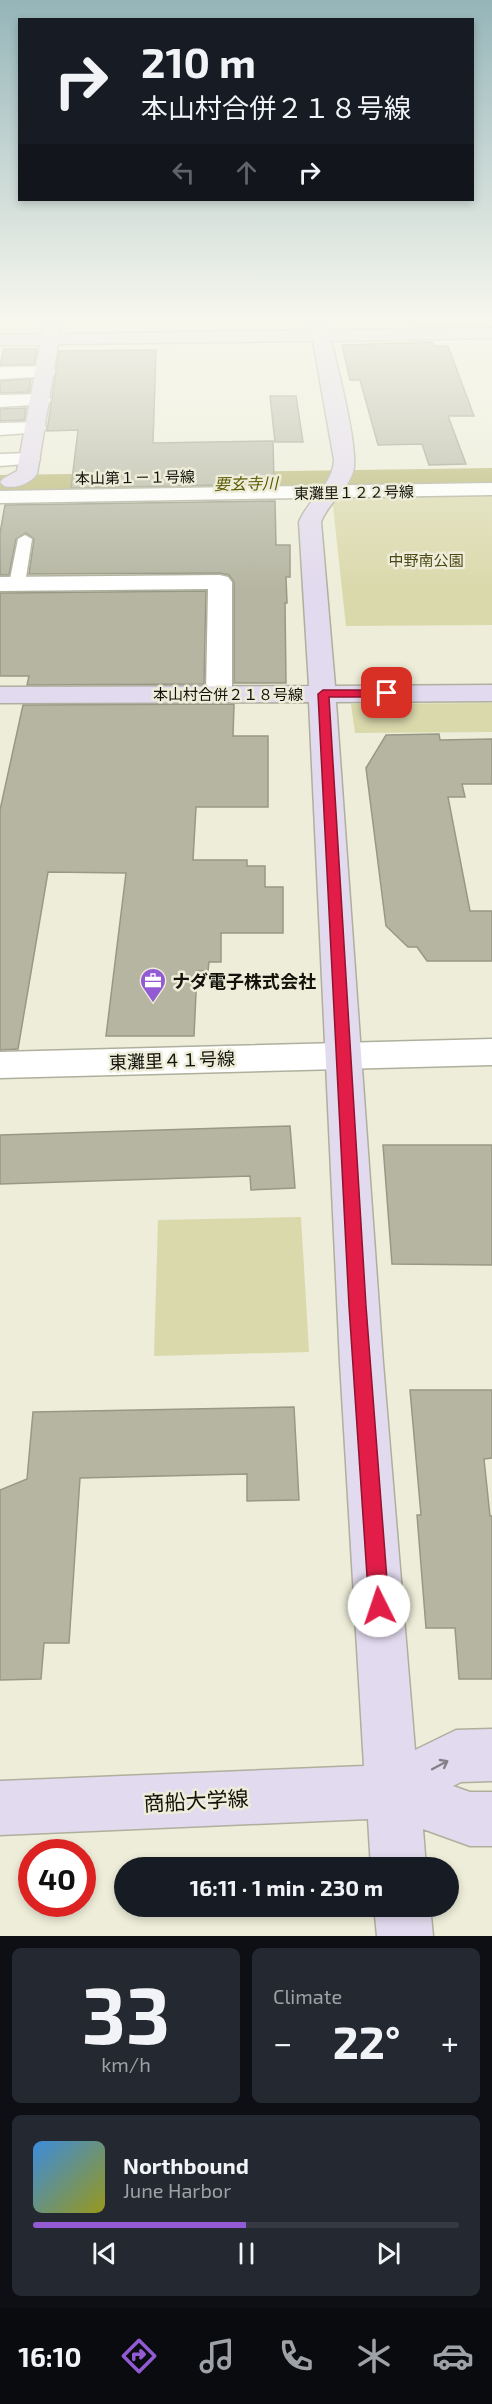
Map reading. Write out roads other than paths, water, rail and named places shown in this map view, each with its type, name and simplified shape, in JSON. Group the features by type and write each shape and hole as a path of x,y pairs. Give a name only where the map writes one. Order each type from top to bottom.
{"street":[{"path":"6,486 27,474 39,409"},
{"path":"335,409 346,465 336,482 313,510 310,522 323,694 358,1318 398,1857"},
{"path":"0,429 36,428"},
{"path":"0,460 30,459"},
{"name":"東灘里１２２号線","path":"6,486 336,482 492,489"},
{"path":"9,584 220,582 219,694"},
{"name":"本山村合併２１８号線","path":"0,695 492,693"},
{"name":"東灘里４１号線","path":"0,1065 492,1052"},
{"name":"商船大学線","path":"392,1791 456,1756 492,1755"},
{"name":"商船大学線","path":"0,1809 392,1791 470,1819 492,1819"},
{"path":"403,1917 405,1936"}],"lane":[{"path":"9,584 25,539"}],"waterway":[{"name":"要玄寺川","path":"0,487 492,480"}],"place":[{"name":"ナダ電子株式会社","path":"153,1004"}],"park label":[{"name":"中野南公園","path":"426,560"}]}
